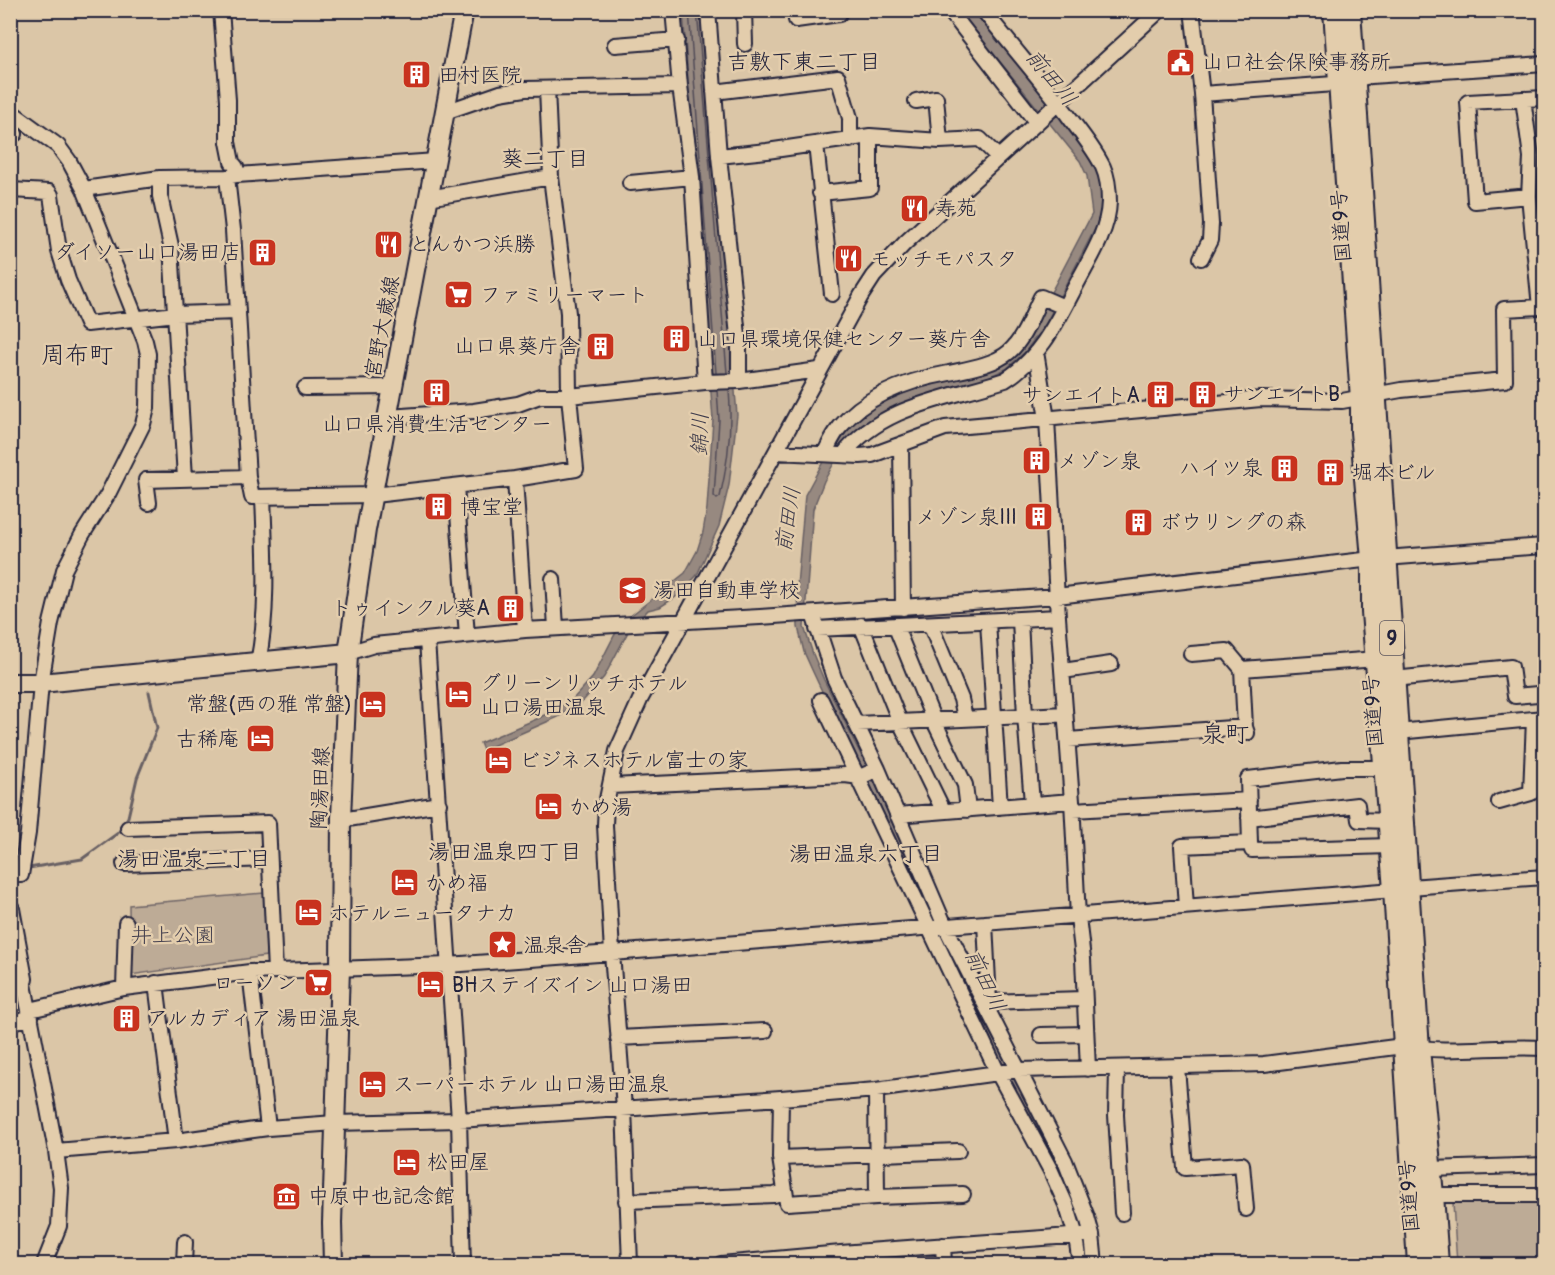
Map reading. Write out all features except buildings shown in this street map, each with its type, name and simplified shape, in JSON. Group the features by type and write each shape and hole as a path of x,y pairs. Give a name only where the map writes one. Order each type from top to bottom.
{"highway":[{"name":"国道9号","path":"1334,10 1347,82 1369,397 1362,432 1380,559 1398,732 1402,889 1411,1048 1418,1264"},
{"name":"国道9号","path":"1347,82 1350,10"},
{"name":"国道9号","path":"1380,559 1372,612 1390,846 1402,889"},
{"name":"国道9号","path":"1411,1048 1431,1169 1438,1264"}],"main road":[{"name":"宮野大歳線","path":"348,653 360,568 464,10"},
{"path":"10,683 41,683 348,653"},
{"name":"陶湯田線","path":"333,1264 332,1223 348,653"},
{"path":"10,909 17,979"}],"street":[{"path":"221,10 228,100 228,142 232,162 236,167 232,176 233,230 248,477 252,497 374,495 515,479 576,469 569,396 568,313 551,177 547,89"},
{"path":"673,10 692,177 705,382"},
{"path":"708,10 719,156 739,345 740,381"},
{"path":"744,10 745,45"},
{"path":"795,10 796,20 839,14 838,10"},
{"path":"949,10 1038,123"},
{"path":"843,454 853,442 879,422 897,412 1005,380 1017,372 1055,325 1101,237 1107,218 1108,182 1104,168 1089,143 983,10"},
{"path":"630,1264 624,1108 605,825 606,804 617,752 627,726 681,622 819,370 861,296 880,270 905,243 1160,10"},
{"path":"1192,10 1202,94 1211,224 1210,240 1202,258"},
{"path":"615,45 676,40"},
{"path":"1202,94 1347,82 1371,76 1545,64"},
{"path":"714,92 838,77 850,118 850,140"},
{"path":"445,112 500,93 525,89 680,86"},
{"path":"916,101 936,98 940,141"},
{"path":"1529,196 1475,201 1468,102 1545,98"},
{"path":"776,452 872,455 945,428 1261,399 1342,401 1401,390 1504,380 1504,309 1540,308 1538,214 1529,196 1538,157 1523,99"},
{"path":"10,111 57,146 69,160 84,189 145,341 148,354 147,408 143,424 108,494 82,535 64,570 51,623 41,683 28,833 21,875"},
{"path":"719,156 870,136 940,141 980,139 998,157"},
{"path":"820,193 870,188 870,136"},
{"path":"816,144 832,294"},
{"path":"84,189 160,178 232,176 436,161"},
{"path":"428,198 551,177"},
{"path":"630,183 692,177"},
{"path":"160,178 160,196 171,246 185,478"},
{"path":"10,190 49,192 51,195 59,251 68,280 87,324 176,314 237,312"},
{"path":"824,454 839,428 852,415 887,392 936,375 964,370 1004,355 1018,342 1041,297 1064,308"},
{"path":"1036,351 1047,419 1058,617 1073,806 1078,917 1083,959 1083,999 1088,1069"},
{"path":"388,417 474,411 518,404 540,396 569,396 705,382 740,381 819,370"},
{"path":"305,388 393,387"},
{"path":"901,444 903,608"},
{"path":"149,503 146,480 248,477"},
{"path":"515,479 525,630"},
{"path":"456,486 467,636"},
{"path":"258,663 264,634 266,563 263,497"},
{"path":"348,653 374,645 525,630 812,614 1057,596 1380,559 1545,546"},
{"path":"553,579 556,628"},
{"path":"812,614 834,678 878,769 939,927 986,1000 1009,1071 1065,1161 1088,1217 1095,1264"},
{"path":"817,629 861,625 988,622 1058,617"},
{"path":"1020,620 1032,803"},
{"path":"988,622 1000,807"},
{"path":"930,624 961,699 965,718"},
{"path":"861,625 900,722 943,810"},
{"path":"895,625 934,721 965,785 968,810"},
{"path":"427,640 459,1120 463,1264"},
{"path":"1068,740 1247,731 1242,669 1227,651 1191,654"},
{"path":"1242,669 1377,659"},
{"path":"1063,671 1111,664"},
{"path":"1394,679 1511,667 1515,696 1538,694"},
{"path":"820,700 939,927 1009,1071 1067,1207 1076,1236 1080,1264"},
{"path":"857,724 1065,714"},
{"path":"1398,732 1539,718 1532,793 1499,802"},
{"path":"1385,768 1342,768 1248,779 1250,843 1252,850 1390,846"},
{"path":"611,786 858,776 878,769"},
{"path":"897,815 1032,803 1073,806 1249,800"},
{"path":"342,820 439,804"},
{"path":"1249,818 1357,805 1359,820 1388,821"},
{"path":"128,828 268,823 275,971"},
{"path":"1186,907 1182,846 1250,843"},
{"path":"124,864 268,859"},
{"path":"10,1022 30,1014 124,988 250,972 447,965 612,953 1078,917 1545,877"},
{"path":"124,988 126,923"},
{"path":"985,923 986,1000"},
{"path":"250,972 268,1128"},
{"path":"17,979 30,1014 56,1151 61,1206 59,1226 44,1264"},
{"path":"156,983 176,1141"},
{"path":"986,1000 1083,999"},
{"path":"618,1038 765,1031"},
{"path":"1041,1035 1086,1034"},
{"path":"56,1151 176,1141 268,1128 335,1123 459,1120 781,1098 876,1090 1009,1071 1264,1064 1411,1048 1545,1048"},
{"path":"1177,1067 1185,1168 1242,1164 1246,1209"},
{"path":"1117,1069 1116,1115 1122,1213"},
{"path":"876,1090 877,1197"},
{"path":"781,1098 780,1158 787,1203 963,1194"},
{"path":"780,1158 958,1151"},
{"path":"1431,1169 1545,1165"},
{"path":"626,1201 774,1195 784,1192"},
{"path":"1433,1195 1545,1195"},
{"path":"721,1264 1091,1235"},
{"path":"184,1264 185,1242"},
{"path":"943,1245 944,1264"}],"green space":[{"name":"井上公園","path":"264,893 266,956 130,975 129,905"},
{"path":"1544,1202 1544,1264 1457,1264 1453,1203"}],"water":[{"path":"683,11 703,11 737,415 729,485 719,526 697,575 679,595 660,607 648,610 628,632 604,677 583,701 558,717 483,750 480,743 539,718 573,699 593,677 624,621 685,573 697,551 703,532 707,508 713,420"},
{"path":"959,11 977,11 1091,154 1101,180 1102,204 1098,223 1046,323 1025,352 1006,369 986,378 936,392 877,415 847,440 824,481 813,509 804,627 824,680 895,824 930,912 980,1018 987,1025 1059,1160 1083,1215 1091,1264 1086,1264 991,1052 813,672 804,652 798,627 797,586 805,495 835,440 849,421 891,397 950,379 1009,356 1049,296 1092,214 1087,176 1080,161"}],"waterway":[{"path":"29,868 82,859 118,833 128,817 137,778 157,728 149,692"}],"place":[{"name":"山口社会保険事務所","path":"1181,62"},
{"name":"田村医院","path":"417,75"},
{"name":"寿苑","path":"914,208"},
{"name":"とんかつ浜勝","path":"388,244"},
{"name":"ダイソー山口湯田店","path":"262,252"},
{"name":"モッチモパスタ","path":"849,259"},
{"name":"ファミリーマート","path":"459,295"},
{"name":"山口県環境保健センター葵庁舎","path":"676,339"},
{"name":"山口県葵庁舎","path":"601,346"},
{"name":"山口県消費生活センター","path":"437,393"},
{"name":"サンエイトB","path":"1202,394"},
{"name":"サンエイトA","path":"1161,395"},
{"name":"メゾン泉","path":"1036,461"},
{"name":"ハイツ泉","path":"1284,468"},
{"name":"堀本ビル","path":"1331,472"},
{"name":"博宝堂","path":"439,507"},
{"name":"メゾン泉III","path":"1038,517"},
{"name":"ボウリングの森","path":"1139,522"},
{"name":"湯田自動車学校","path":"632,590"},
{"name":"トゥインクル葵A","path":"511,608"},
{"name":"グリーンリッチホテル 山口湯田温泉","path":"459,695"},
{"name":"常盤(西の雅 常盤)","path":"373,704"},
{"name":"古稀庵","path":"260,739"},
{"name":"ビジネスホテル富士の家","path":"498,760"},
{"name":"かめ湯","path":"548,807"},
{"name":"かめ福","path":"404,883"},
{"name":"ホテルニュータナカ","path":"308,913"},
{"name":"温泉舎","path":"502,945"},
{"name":"ローソン","path":"318,983"},
{"name":"BHステイズイン 山口湯田","path":"431,985"},
{"name":"アルカディア 湯田温泉","path":"126,1018"},
{"name":"スーパーホテル 山口湯田温泉","path":"372,1084"},
{"name":"松田屋","path":"406,1162"},
{"name":"中原中也記念館","path":"287,1196"}],"district":[{"name":"吉敷下東二丁目","path":"804,61"},
{"name":"葵二丁目","path":"545,158"},
{"name":"周布町","path":"77,355"},
{"name":"泉町","path":"1225,734"},
{"name":"湯田温泉四丁目","path":"505,851"},
{"name":"湯田温泉六丁目","path":"866,853"},
{"name":"湯田温泉二丁目","path":"194,858"}],"water label":[{"name":"前田川","path":"1052,77"},
{"name":"錦川","path":"699,434"},
{"name":"前田川","path":"787,519"},
{"name":"前田川","path":"986,980"}]}
